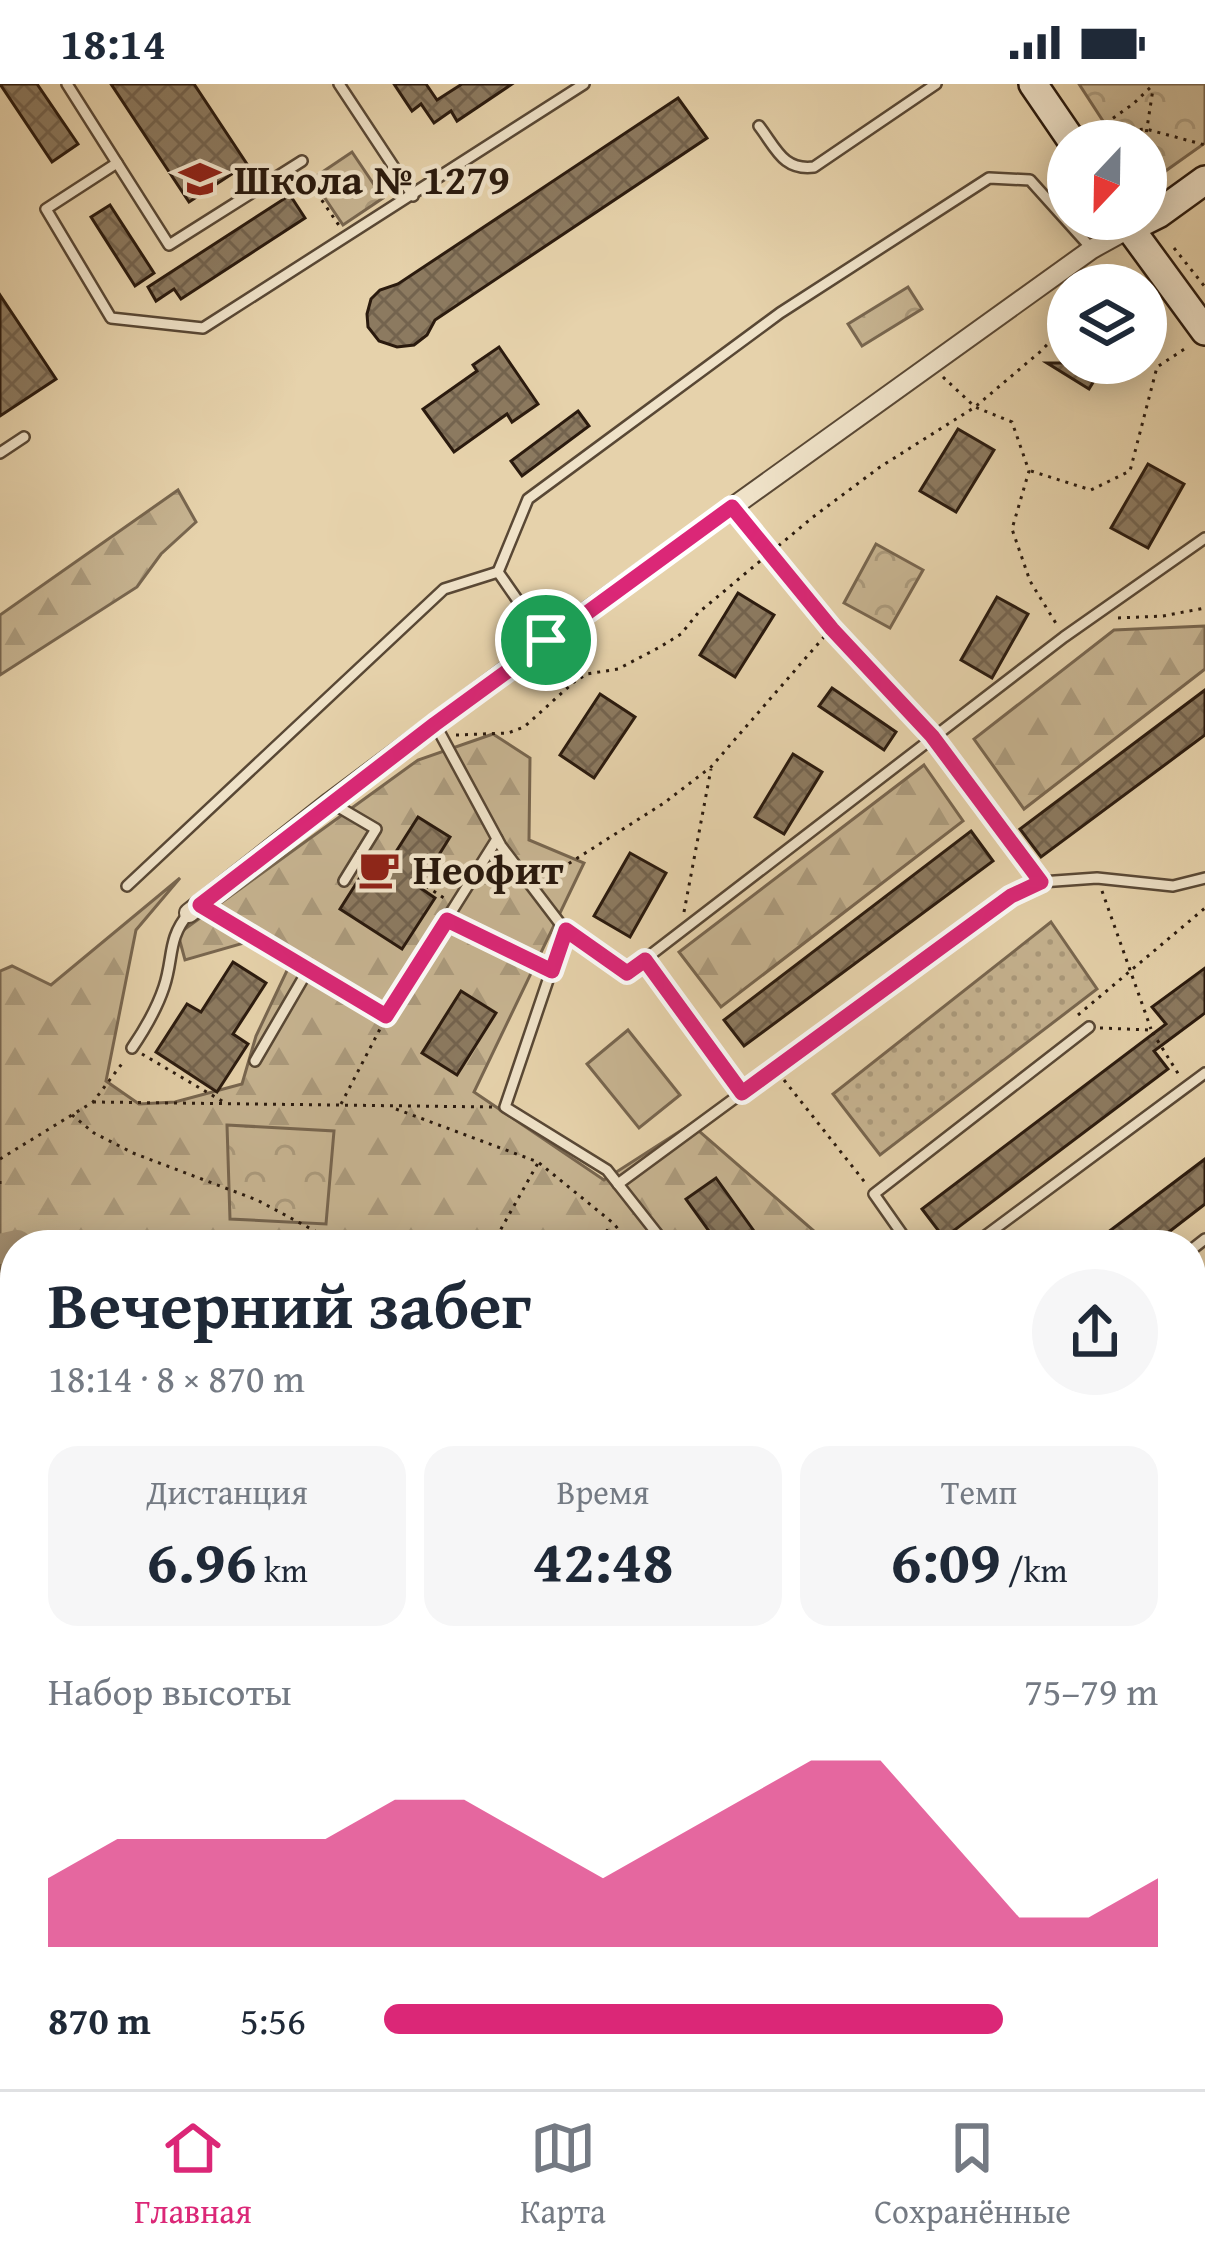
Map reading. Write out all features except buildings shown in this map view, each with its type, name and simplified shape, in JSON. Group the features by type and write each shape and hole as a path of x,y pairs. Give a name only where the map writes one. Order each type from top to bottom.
{"street":[{"path":"1033,84 1058,120"},
{"path":"1167,207 1205,180"},
{"path":"195,909 330,802 439,731 546,640 1104,240"},
{"path":"1136,240 1196,340"}],"lane":[{"path":"68,84 169,245 302,160"},
{"path":"340,84 413,196"},
{"path":"117,163 46,209 111,318 203,328 413,196 564,89 584,84"},
{"path":"759,126 789,165 814,167 936,84"},
{"path":"498,572 528,499 780,313 989,178 1030,180 1092,249"},
{"path":"0,453 24,437"},
{"path":"439,731 497,839 532,887 566,930 627,973 1099,610 1205,538"},
{"path":"498,572 546,640"},
{"path":"127,886 444,589 498,572"},
{"path":"330,802 376,830 344,881"},
{"path":"386,1016 497,839"},
{"path":"618,1184 1011,896 1041,882 1097,878 1173,886 1205,878"},
{"path":"132,1048 165,985 177,927 195,909 308,970 255,1061"},
{"path":"566,930 505,1108 608,1170 654,1230"},
{"path":"898,1230 874,1193 1088,1028"},
{"path":"993,1230 1205,1073"}],"path":[{"path":"1111,120 1154,84"},
{"path":"1148,120 1154,84"},
{"path":"1167,135 1205,145"},
{"path":"270,182 319,196 347,237"},
{"path":"1168,240 1205,287"},
{"path":"1029,471 1091,490 1130,471 1157,367 1196,340"},
{"path":"439,731 508,733 524,728 587,674 618,669 681,634 698,613 813,517 880,467 975,407 1047,345"},
{"path":"930,365 975,407 1012,422 1029,471 1012,529 1030,581 1064,637"},
{"path":"732,507 832,629 932,736 1041,882"},
{"path":"1099,610 1135,619 1205,608"},
{"path":"532,887 664,803 711,767 832,629"},
{"path":"680,932 711,767"},
{"path":"1097,878 1151,1030 1186,1087"},
{"path":"425,886 456,905"},
{"path":"1151,1030 1088,1028 1078,1015 1205,908"},
{"path":"447,920 552,971"},
{"path":"645,960 742,1093"},
{"path":"308,970 386,1016 340,1106"},
{"path":"0,1159 94,1102 132,1048 227,1104"},
{"path":"775,1069 874,1193"},
{"path":"94,1102 505,1108"},
{"path":"389,1106 538,1162 620,1230"},
{"path":"72,1115 94,1133 133,1153 257,1200 313,1230"},
{"path":"500,1230 538,1162"},
{"path":"0,1180 0,1190"},
{"path":"608,1230 614,1223"}],"green space":[{"path":"1079,84 1205,84 1205,143 1167,170 1167,120 1102,120"},
{"path":"352,152 383,198 343,225 312,179"},
{"path":"908,287 922,309 862,346 848,324"},
{"path":"178,490 196,522 161,554 137,587 0,675 0,615"},
{"path":"876,544 923,570 890,628 844,603"},
{"path":"1205,626 1205,669 1024,809 974,739 1114,630"},
{"path":"493,734 530,758 529,840 584,863 474,1092 604,1180 691,1124 813,1230 0,1230 0,971 12,966 51,985 180,878 136,930 106,1081 139,1104 175,1102 242,1084 256,1036 292,960 247,942 185,960 178,934 418,760"},
{"path":"924,765 963,821 721,1007 679,952"},
{"path":"1051,922 1097,989 880,1155 833,1094"},
{"path":"628,1030 680,1095 639,1128 587,1064"},
{"path":"227,1125 334,1131 326,1224 230,1219"}],"place":[{"name":"Школа № 1279","path":"200,179"},
{"name":"Неофит","path":"379,869"}],"route":[{"path":"732,507 832,629 932,736 1041,882 1011,896 742,1093 645,960 627,973 566,930 552,971 447,920 386,1016 200,905 546,640 732,507"}]}
